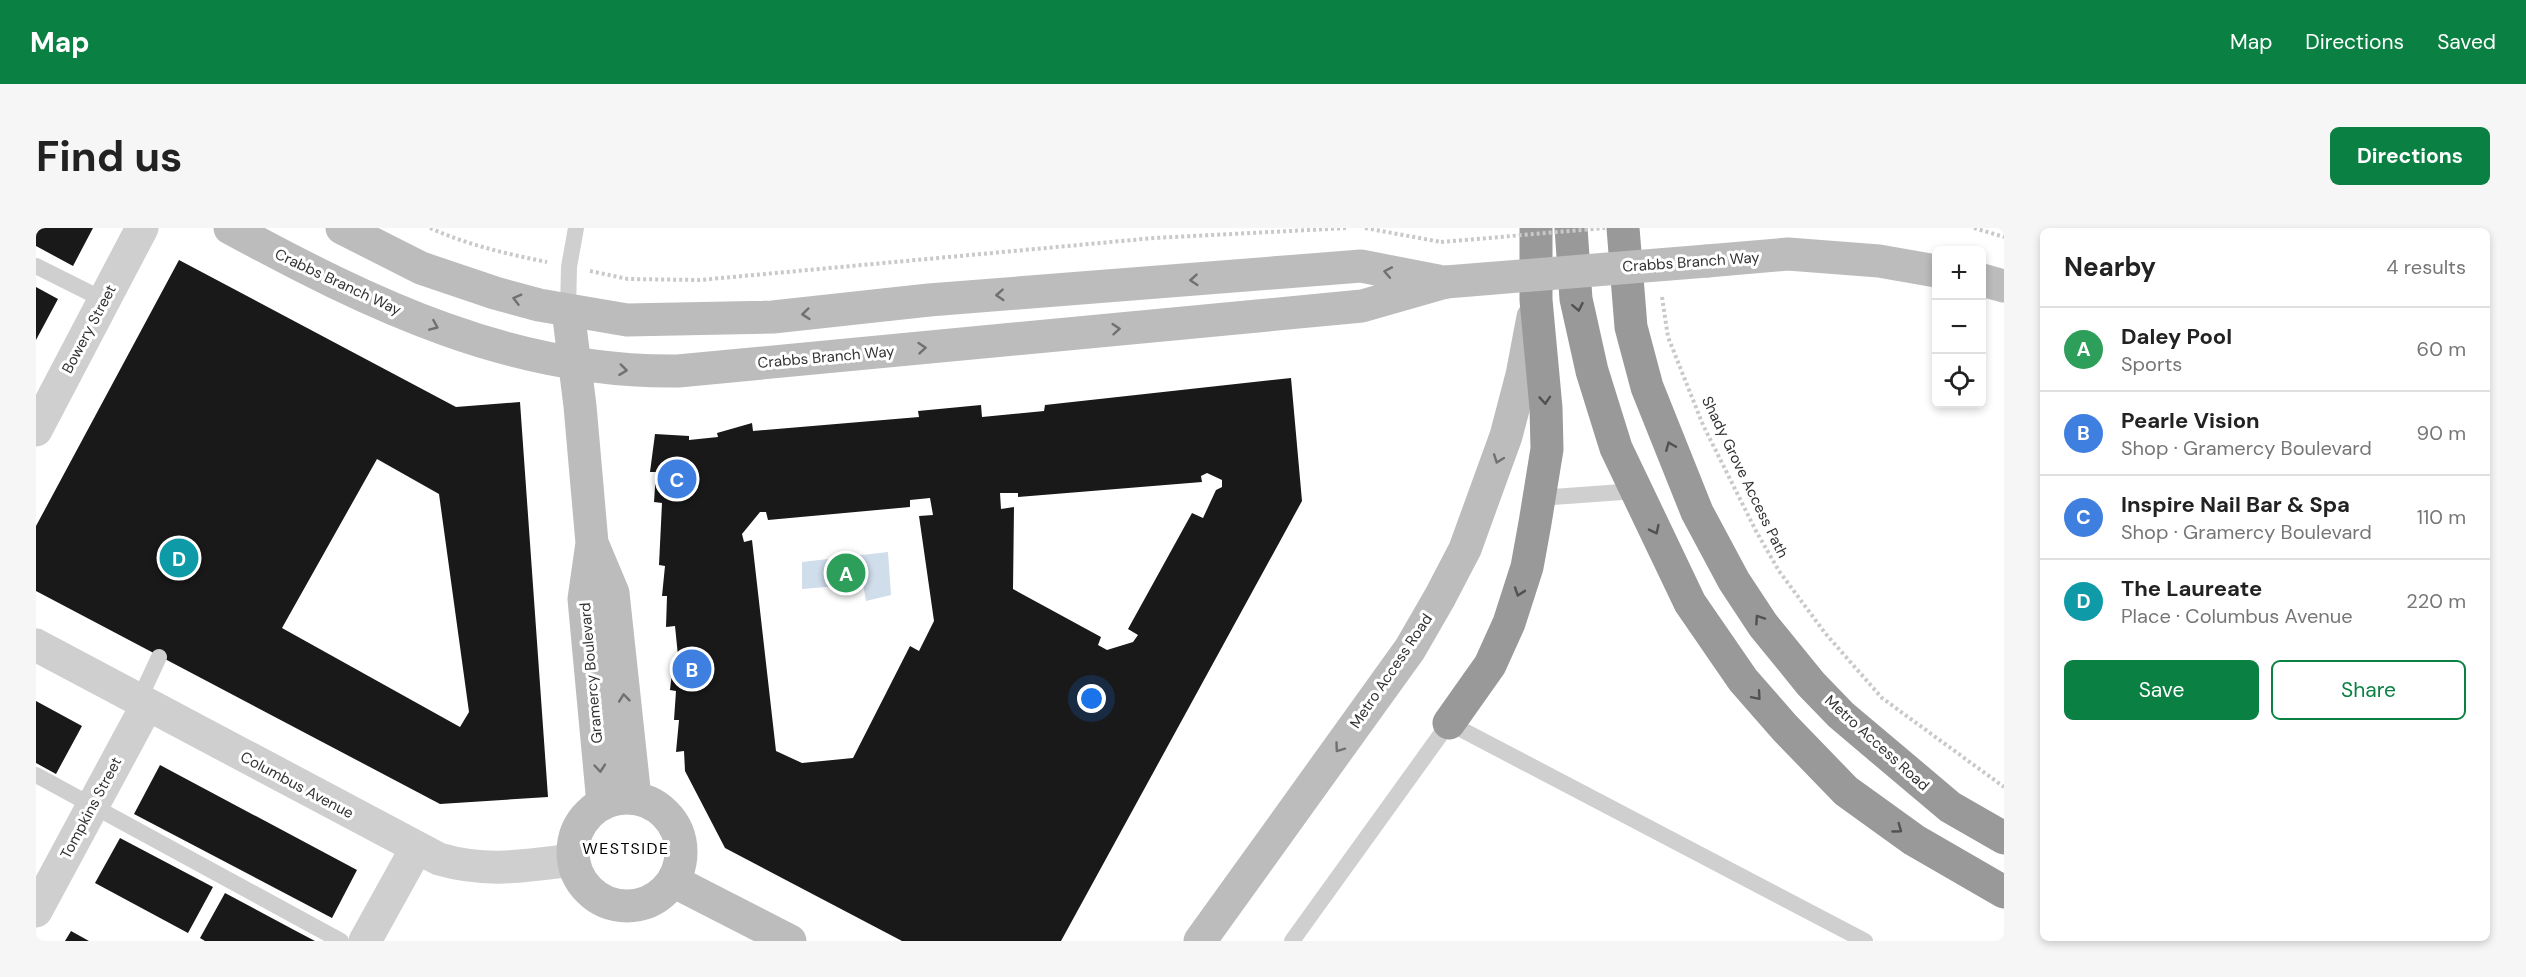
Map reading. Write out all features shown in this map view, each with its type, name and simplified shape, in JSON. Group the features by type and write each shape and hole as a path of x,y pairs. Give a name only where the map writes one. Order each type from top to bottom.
{"highway":[{"name":"Metro Access Road","path":"1536,228 1536,300"},
{"path":"1571,228 1576,299 1592,371 1616,448 1690,603 1743,680 1785,728 1846,791 1914,840 2004,892"},
{"name":"Metro Access Road","path":"1623,228 1631,327 1647,387 1697,512 1734,581 1763,625 1811,684 1841,715 1950,807 2004,838"},
{"path":"1449,723 1490,665 1509,623 1527,567 1546,449 1546,408 1536,300"}],"main road":[{"name":"Crabbs Branch Way","path":"230,228 320,276 443,330 517,352 574,364 637,372 689,370 1362,306 1446,282 1788,254 1879,261 1932,271"},
{"name":"Crabbs Branch Way","path":"342,228 421,268 495,293 568,310 627,320 773,317 929,300 1361,266 1446,282"},
{"path":"1986,281 2004,286"},
{"name":"Metro Access Road","path":"1205,936 1410,649 1465,549 1506,436 1522,375 1536,300"},
{"name":"Gramercy Boulevard","path":"568,310 592,543 584,599 603,804"},
{"name":"Gramercy Boulevard","path":"592,543 613,593 635,798"},
{"path":"619,798 635,798 650,802 673,823 679,836 681,852 679,867 673,881 651,900 638,905 623,906 608,903 585,886 577,874 573,860 573,843 579,827 589,813 619,798"},
{"path":"673,881 790,941"}],"street":[{"name":"Bowery Street","path":"36,430 142,228"},
{"name":"Columbus Avenue","path":"36,645 416,849 439,859 482,868 502,869 573,860"},
{"name":"Tompkins Street","path":"36,911 92,806 143,702"},
{"path":"366,941 416,849"}],"lane":[{"path":"568,310 569,267 576,228"},
{"path":"36,267 104,300"},
{"path":"1539,498 1636,491"},
{"path":"143,702 159,657"},
{"path":"1292,941 1449,723 1865,941"},
{"path":"36,775 341,941"}],"path":[{"path":"430,228 459,241 498,252 628,279 700,280 1154,238 1348,228"},
{"path":"1365,228 1442,242 1605,228"},
{"path":"1974,228 2004,237"},
{"name":"Shady Grove Access Path","path":"1661,293 1668,337 1703,425 1779,571 1825,633 1882,698 2004,787"}],"water":[{"path":"888,552 891,595 866,601 863,584 802,589 802,562"}],"building":[{"path":"36,228 93,228 73,266 36,246"},
{"path":"179,260 456,407 520,402 548,797 440,804 36,591 36,526","holes":["377,459 439,494 469,712 460,727 282,628"]},
{"path":"36,287 58,299 36,340"},
{"path":"1291,378 1302,501 1061,941 902,941 725,848 685,771 684,751 676,752 679,720 674,720 676,691 670,690 674,655 678,656 675,626 666,627 667,596 662,596 665,566 659,565 662,503 654,502 656,472 650,472 655,434 689,436 689,440 718,437 717,433 752,423 753,431 919,417 918,411 981,405 982,417 1044,411 1045,405","holes":["1207,473 1222,480 1222,487 1216,490 1203,518 1192,513 1128,629 1138,635 1133,642 1107,650 1098,645 1101,637 1013,589 1014,507 1001,509 1000,493 1018,493 1018,497 1202,482 1201,476","930,498 933,515 919,516 934,621 919,651 910,646 853,758 802,763 776,751 752,540 744,542 742,534 760,512 766,512 768,520 910,507 910,500"]},
{"path":"36,701 82,726 56,774 36,763"},
{"path":"160,765 357,870 332,918 134,814"},
{"path":"120,838 213,887 188,933 95,883"},
{"path":"225,893 315,941 205,941 200,938"},
{"path":"71,931 89,941 65,941"}],"place":[{"name":"Inspire Nail Bar & Spa","path":"677,479"},
{"name":"The Laureate","path":"179,558"},
{"name":"Daley Pool","path":"846,573"},
{"name":"Pearle Vision","path":"692,669"}],"district":[{"name":"WESTSIDE","path":"626,848"}]}
